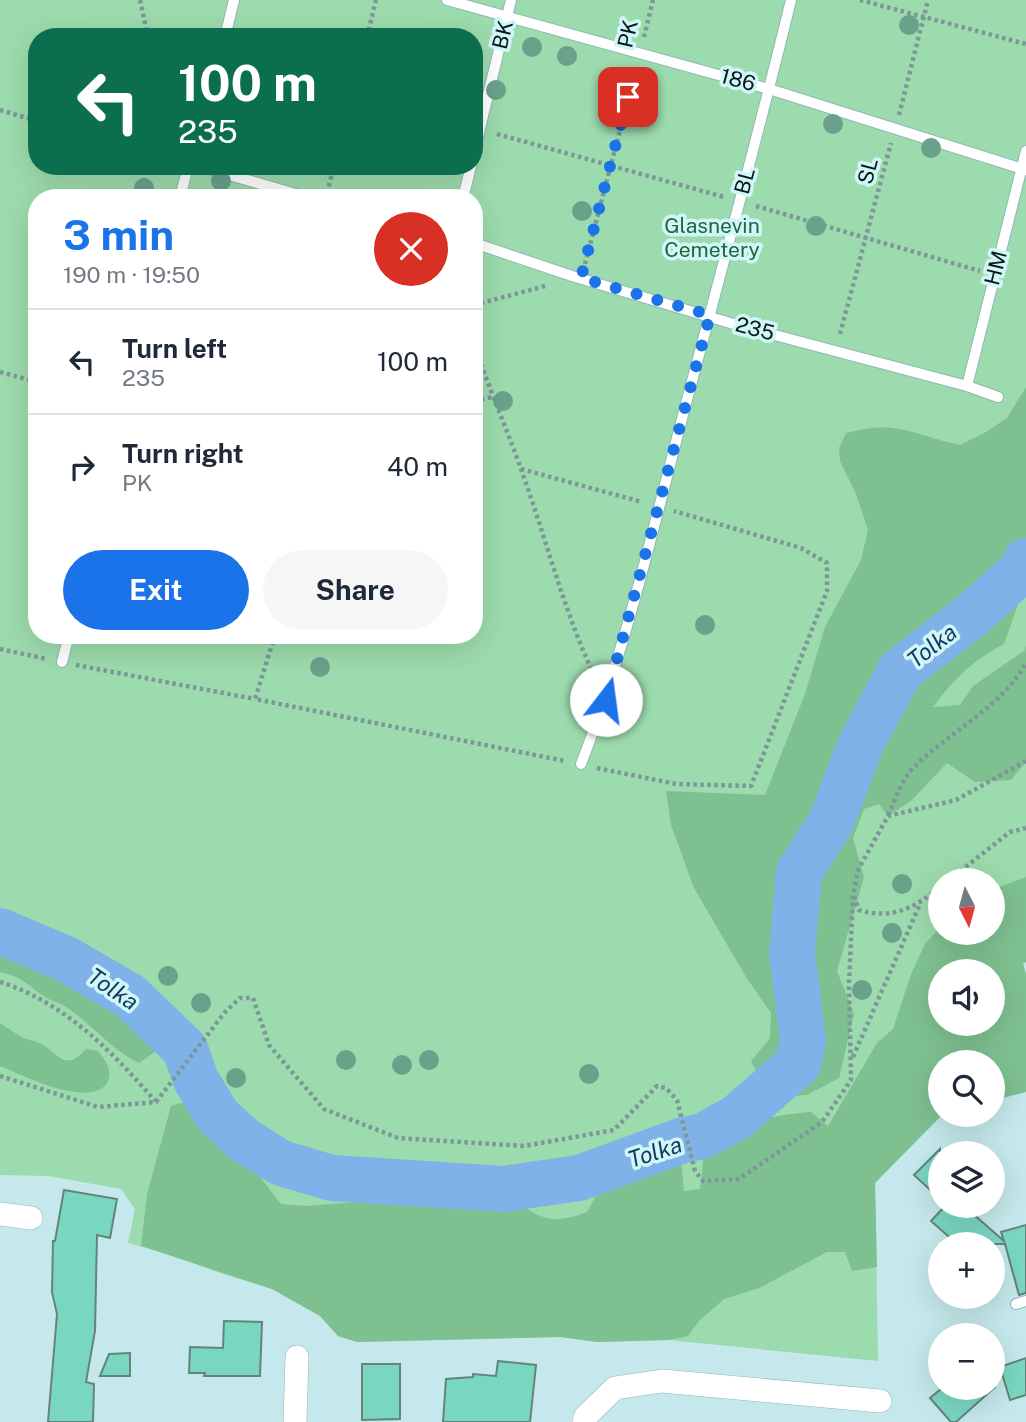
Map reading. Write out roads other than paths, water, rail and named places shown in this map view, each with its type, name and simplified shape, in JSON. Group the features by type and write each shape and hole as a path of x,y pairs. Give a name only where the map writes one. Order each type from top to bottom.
{"street":[{"path":"0,1214 31,1218"},
{"path":"295,1422 297,1357"},
{"path":"584,1422 615,1388 662,1381 880,1401"}],"lane":[{"path":"227,28 234,0"},
{"name":"186","path":"447,0 769,89 1024,169"},
{"name":"BK","path":"483,116 511,0"},
{"name":"BL","path":"581,764 606,700 710,315 790,0"},
{"name":"HM","path":"967,386 1024,169 1026,151"},
{"path":"230,175 278,189"},
{"name":"235","path":"483,246 737,325 836,349 998,397"},
{"path":"62,662 67,644"}],"waterway":[{"name":"Tolka","path":"0,931 66,959 130,996 185,1049 196,1080 218,1116 244,1140 281,1163 332,1178 503,1189 579,1178 683,1140 703,1136 737,1117 798,1064 803,1041 792,953 799,872 831,822 861,744 900,671 972,615 1022,570 1026,561"}],"park label":[{"name":"Glasnevin Cemetery","path":"712,238"}]}
